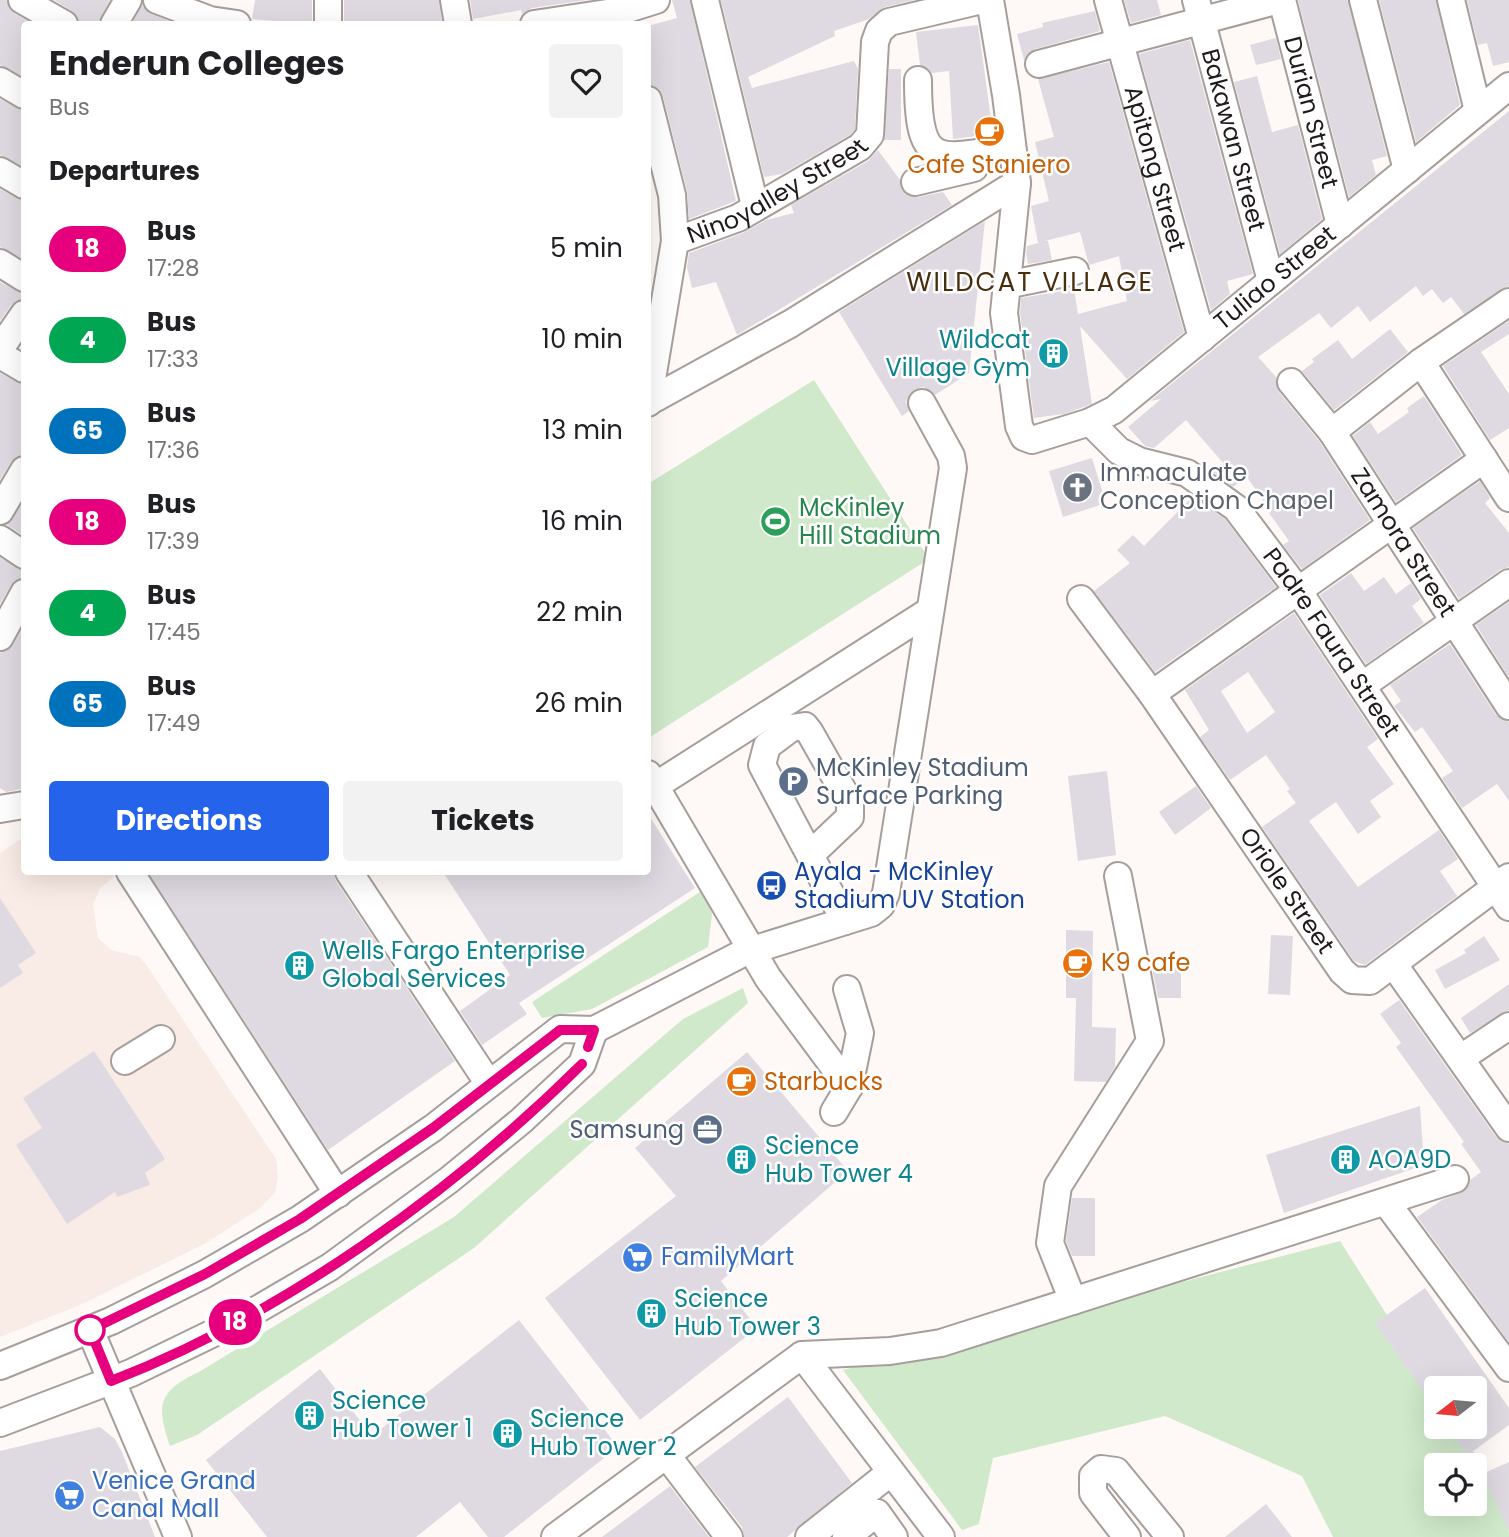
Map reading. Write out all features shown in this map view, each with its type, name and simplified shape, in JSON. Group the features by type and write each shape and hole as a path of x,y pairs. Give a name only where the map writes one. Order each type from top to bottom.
{"street":[{"path":"22,0 59,21"},
{"path":"116,21 128,0"},
{"path":"157,0 207,21"},
{"path":"328,0 328,21"},
{"path":"454,0 458,21"},
{"path":"556,21 622,12 656,0"},
{"path":"705,0 755,206"},
{"name":"Ninoyalley Street","path":"676,241 738,218 860,147 870,135 875,42 879,31 889,22 982,0"},
{"path":"990,0 1014,164 1006,285 1075,271"},
{"name":"Apitong Street","path":"1108,0 1202,338"},
{"path":"1039,64 1120,41 1198,10 1281,0"},
{"name":"Durian Street","path":"1281,0 1340,225"},
{"path":"1363,0 1407,170"},
{"path":"1451,0 1478,111"},
{"name":"Bakawan Street","path":"1198,10 1271,282"},
{"path":"0,80 21,93"},
{"path":"918,80 918,123 922,137 931,148 950,158 1014,164"},
{"name":"Tuliao Street","path":"1006,285 1004,313 1019,426 1024,437 1032,440 1090,422 1114,410 1509,87"},
{"path":"651,112 672,194 676,241 651,385"},
{"path":"915,182 935,175 1014,164"},
{"path":"651,400 790,324 1014,164"},
{"path":"0,263 21,276"},
{"path":"1332,432 1421,362 1509,302"},
{"path":"0,349 21,318"},
{"path":"0,355 21,367"},
{"path":"1421,362 1509,498"},
{"name":"Zamora Street","path":"1291,382 1332,432 1452,622 1509,706"},
{"path":"0,1366 90,1330 205,1274 338,1194 560,1030 594,1030 684,982 751,951 871,913 881,905 886,893 928,612 953,468 951,456 922,403"},
{"name":"Padre Faura Street","path":"1090,422 1102,438 1119,451 1139,461 1187,473 1236,508 1297,589 1505,891"},
{"path":"1152,694 1484,459"},
{"path":"0,511 21,475"},
{"path":"0,540 21,553"},
{"path":"1363,685 1509,583"},
{"path":"0,637 21,598"},
{"name":"Oriole Street","path":"1081,599 1152,694 1342,971 1352,980 1370,981 1394,965"},
{"path":"849,1087 788,1006 751,951 651,780 928,612"},
{"path":"0,809 21,806"},
{"path":"811,854 845,921"},
{"path":"132,875 338,1194"},
{"path":"351,875 489,1084"},
{"path":"1073,1301 1050,1243 1058,1186 1150,1041 1118,876"},
{"path":"1505,891 1394,965 1509,1128"},
{"path":"834,1112 849,1087 860,1033 847,989"},
{"path":"1461,1058 1509,1026"},
{"path":"0,1423 111,1381 236,1322 330,1267 466,1168 569,1077 582,1064 594,1030"},
{"path":"125,1061 161,1039"},
{"path":"555,1537 802,1355 890,1351 941,1343 1455,1179"},
{"path":"1386,1202 1509,1368"},
{"path":"90,1330 111,1381 145,1483 169,1534"},
{"path":"802,1355 941,1537"},
{"path":"666,1454 729,1537"},
{"path":"1123,1535 1091,1488 1093,1476 1101,1469 1116,1471 1170,1537"},
{"path":"809,1537 891,1472"},
{"path":"846,1537 877,1513 894,1537"}],"shaded area":[{"path":"21,839 21,875 113,875 114,877 100,888 93,905 98,938 111,950 139,957 145,963 276,1159 278,1177 275,1192 260,1208 206,1243 80,1305 0,1337 0,853"}],"green space":[{"name":"McKinley Hill Stadium","path":"814,380 929,559 651,736 651,482"},
{"path":"706,888 712,914 708,947 592,1009 542,1018 532,1002"},
{"path":"743,988 748,1003 474,1248 197,1435 170,1446 162,1410 168,1393 175,1386 454,1217 683,1019"},
{"path":"1340,1241 1426,1376 1424,1439 1465,1439 1474,1453 1424,1453 1424,1516 1487,1516 1487,1476 1503,1510 1509,1537 1333,1537 1302,1476 1165,1416 993,1458 979,1524 962,1530 843,1370"}],"building":[{"path":"0,0 6,0 14,13 28,21 21,21 21,76 0,65"},
{"path":"54,0 110,0 100,21 78,21 72,11"},
{"path":"255,0 312,0 312,21 252,19"},
{"path":"344,0 439,0 442,21 344,21"},
{"path":"470,0 588,0 532,8 522,14 521,10 473,19"},
{"path":"672,0 690,0 736,201 689,219 687,191 663,96 659,89 651,86 651,25 677,18"},
{"path":"721,0 914,0 885,7 869,19 834,31 835,36 748,77 752,88 854,61 858,69 855,129 850,135 782,174 764,177"},
{"path":"1124,0 1157,0 1161,15 1131,23"},
{"path":"1298,0 1348,0 1387,156 1372,160 1376,175 1349,197"},
{"path":"1379,0 1436,0 1460,105 1416,142"},
{"path":"1467,0 1509,0 1509,62 1493,66 1487,43 1478,45"},
{"path":"142,5 151,14 169,21 134,21"},
{"path":"1095,11 1100,31 1035,49 1024,60 1017,34 1043,27 1042,23"},
{"path":"978,25 993,134 953,139 949,71 932,73 920,65 916,32"},
{"path":"1276,38 1281,59 1256,65 1250,45"},
{"path":"1190,40 1253,274 1227,281 1230,294 1211,310 1139,54"},
{"path":"1109,62 1184,332 1127,379 1080,326 1092,404 1064,414 1034,418 1020,313 1021,298 1074,289 1078,314 1127,301 1119,256 1089,265 1080,232 1045,241 1048,241 1052,260 1028,264 1026,254 1027,246 1038,243 1031,206 1049,201 1035,142 1054,137 1038,79"},
{"path":"889,69 901,69 901,140 884,140"},
{"path":"1257,76 1272,132 1298,125 1322,219 1280,254 1234,82"},
{"path":"0,99 21,110 21,166 0,155"},
{"path":"1509,111 1509,286 1464,314 1451,297 1443,303 1432,289 1423,296 1416,286 1370,322 1358,306 1331,328 1319,313 1258,357 1276,377 1279,392 1319,441 1370,520 1302,569 1283,545 1289,541 1247,477 1233,487 1213,472 1224,464 1186,420 1154,448 1145,446 1128,427 1161,399 1150,401"},
{"path":"878,150 900,180 904,193 918,197 943,192 952,205 737,335 716,282 692,288 687,267 689,253 743,233 766,220 794,213 791,205 868,161"},
{"path":"0,189 21,200 21,258 0,247"},
{"path":"985,221 969,373 935,395 923,387 914,390 906,402 909,411 902,416 839,312"},
{"path":"0,282 21,292 21,300 11,305 0,321"},
{"path":"1509,321 1509,334 1481,352 1509,394 1509,428 1490,440 1443,366"},
{"path":"1390,329 1408,352 1334,410 1302,371 1314,362 1312,359 1338,340 1352,359"},
{"path":"0,373 21,384 21,456 11,462 0,480"},
{"path":"1424,396 1462,455 1396,502 1353,436 1370,422 1378,434 1409,412 1407,408"},
{"name":"Immaculate Conception Chapel","path":"1092,458 1106,503 1063,517 1049,471"},
{"path":"1480,481 1490,498 1485,503 1509,533 1509,567 1500,570 1459,599 1413,528"},
{"path":"1193,496 1225,519 1276,587 1155,672 1094,591 1130,563 1117,550 1133,535 1144,546"},
{"path":"21,504 21,534 7,525"},
{"path":"0,558 21,568 21,579 11,585 0,604"},
{"path":"1351,573 1364,591 1384,577 1396,594 1411,583 1421,599 1412,606 1424,623 1366,664 1320,595"},
{"path":"1509,602 1509,675 1508,676 1476,625"},
{"path":"1294,613 1378,739 1367,747 1394,784 1370,801 1381,817 1358,834 1336,802 1309,821 1358,887 1439,830 1458,859 1440,871 1457,896 1365,965 1354,961 1262,827 1296,803 1287,791 1290,789 1266,755 1230,780 1200,737 1209,730 1185,690","holes":["1248,672 1275,712 1247,733 1221,691"]},
{"path":"21,630 21,789 6,792 0,788 0,653 13,645"},
{"path":"1450,644 1496,715 1509,722 1509,801 1497,784 1462,808 1442,778 1453,771 1422,727 1415,732 1394,706 1401,701 1390,685"},
{"path":"1107,771 1116,855 1078,861 1068,776"},
{"path":"1196,786 1211,808 1175,835 1159,812"},
{"path":"651,819 695,888 519,1003 527,1014 482,1045 460,1011 510,975 445,875 651,875"},
{"name":"Wells Fargo Enterprise Global Services","path":"150,875 334,875 455,1061 328,1150"},
{"path":"0,898 36,953 18,965 23,973 0,988"},
{"path":"1066,930 1093,931 1092,1027 1116,1028 1115,1067 1106,1082 1074,1081 1076,998 1066,998"},
{"path":"1271,935 1293,936 1290,995 1268,994"},
{"path":"1484,936 1500,960 1445,989 1435,970 1466,953 1464,950"},
{"path":"1152,968 1181,968 1181,998 1158,998"},
{"path":"1509,984 1509,1010 1470,1033 1461,1018"},
{"path":"1399,1000 1496,1137 1509,1144 1509,1342 1417,1217 1442,1200 1466,1190 1470,1180 1481,1172 1461,1144 1464,1142 1396,1047 1401,1043 1380,1014"},
{"path":"94,1051 165,1159 145,1173 150,1185 117,1197 115,1192 67,1224 16,1145 42,1128 23,1098"},
{"path":"747,1052 848,1171 721,1281 757,1328 640,1420 545,1298 676,1196 635,1148"},
{"name":"AOA9D","path":"1420,1106 1424,1165 1284,1213 1266,1155"},
{"path":"1072,1198 1095,1198 1095,1256 1072,1256 1066,1241"},
{"path":"1425,1288 1487,1376 1424,1376 1424,1393 1375,1323"},
{"path":"519,1320 618,1447 504,1537 488,1537 460,1502 416,1537 267,1537 206,1460 320,1369 372,1436"},
{"path":"1488,1378 1509,1408 1509,1425 1472,1452 1465,1452 1456,1439 1488,1438"},
{"path":"788,1397 852,1483 787,1537 744,1537 742,1527 695,1467"},
{"name":"Venice Grand Canal Mall","path":"100,1427 115,1439 122,1452 155,1537 0,1537 0,1451"},
{"path":"1509,1462 1509,1531 1487,1485 1487,1472"},
{"path":"670,1486 709,1537 602,1537"},
{"path":"1266,1504 1292,1537 1225,1537"}],"bus line":[{"name":"18","path":"582,1064 466,1168 330,1267 236,1322 111,1381 90,1330 205,1274 300,1219 433,1128 560,1030 594,1030 588,1047"}],"place":[{"name":"Cafe Staniero","path":"989,131"},
{"name":"Wildcat Village Gym","path":"1053,354"},
{"name":"Immaculate Conception Chapel","path":"1077,487"},
{"name":"McKinley Hill Stadium","path":"776,522"},
{"name":"McKinley Stadium Surface Parking","path":"793,782"},
{"name":"Ayala - McKinley Stadium UV Station","path":"771,886"},
{"name":"K9 cafe","path":"1078,963"},
{"name":"Wells Fargo Enterprise Global Services","path":"299,965"},
{"name":"Starbucks","path":"741,1082"},
{"name":"Samsung","path":"707,1130"},
{"name":"Science Hub Tower 4","path":"742,1160"},
{"name":"AOA9D","path":"1345,1160"},
{"name":"FamilyMart","path":"638,1257"},
{"name":"Science Hub Tower 3","path":"651,1313"},
{"name":"Science Hub Tower 1","path":"309,1415"},
{"name":"Science Hub Tower 2","path":"507,1433"},
{"name":"Venice Grand Canal Mall","path":"69,1495"}],"district":[{"name":"WILDCAT VILLAGE","path":"1030,282"}]}
